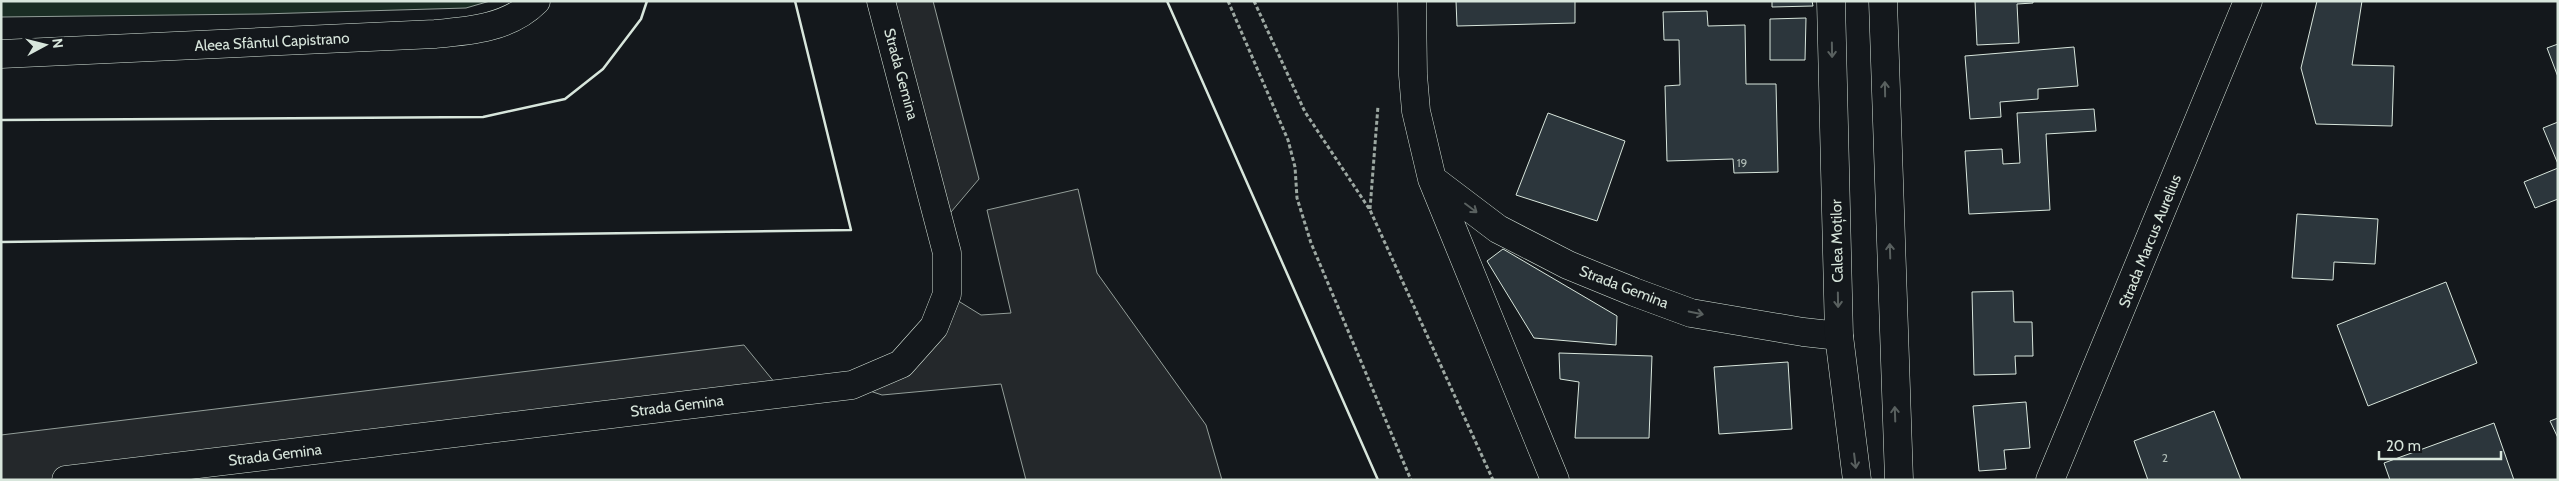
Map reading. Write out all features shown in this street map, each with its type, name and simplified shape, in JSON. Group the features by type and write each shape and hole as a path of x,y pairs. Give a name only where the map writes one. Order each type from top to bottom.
{"street":[{"name":"Aleea Sfântul Capistrano","path":"1,54 435,34 484,29 525,12 536,1"},
{"name":"Strada Gemina","path":"66,480 852,385 901,364 934,326 947,294 947,253 882,1"},
{"path":"1412,1 1413,75 1416,111 1432,179 1556,480"},
{"name":"Calea Moților","path":"1831,1 1839,336 1857,480"},
{"path":"1884,1 1899,480"},
{"name":"Strada Marcus Aurelius","path":"2050,480 2248,1"},
{"name":"Strada Gemina","path":"1432,179 1498,229 1568,265 1634,292 1691,313 1802,332 1839,336"}],"path":[{"path":"1228,1 1288,140 1295,167 1297,198 1311,244 1411,480"},
{"path":"1254,1 1305,112 1370,210 1493,480"},
{"path":"1370,210 1378,103 1413,75"}],"green space":[{"path":"1,1 490,1 466,8 261,14 1,17"}],"shaded area":[{"path":"881,1 933,1 979,179 940,225"},
{"path":"1078,189 1097,273 1206,425 1222,480 1026,480 1001,384 882,395 852,385 901,364 947,294 981,315 1011,313 987,210"},
{"path":"744,345 784,394 66,480 1,480 1,435"}],"building":[{"path":"1456,1 1575,1 1575,23 1457,26"},
{"path":"1772,1 1812,1 1813,6 1772,7"},
{"path":"1975,1 2033,1 2033,3 2017,4 2019,43 1977,45"},
{"path":"2317,1 2362,1 2352,65 2394,66 2392,126 2316,124 2301,68"},
{"path":"1707,11 1708,26 1745,25 1746,84 1776,84 1778,172 1734,173 1733,159 1667,161 1665,86 1680,85 1679,40 1664,40 1663,12"},
{"path":"1806,18 1805,60 1770,60 1770,19"},
{"path":"2558,44 2558,77 2547,48"},
{"path":"2074,47 2078,86 2038,89 2038,99 2000,102 2001,117 1970,119 1965,56"},
{"path":"2094,109 2096,131 2046,134 2050,210 1969,214 1965,151 2002,149 2003,164 2020,163 2017,113"},
{"path":"1548,113 1625,141 1597,221 1516,195"},
{"path":"2558,122 2558,164 2543,128"},
{"path":"2558,168 2558,199 2535,208 2524,182"},
{"path":"2297,214 2378,219 2375,264 2334,262 2333,280 2292,278"},
{"path":"1503,249 1617,316 1616,345 1534,338 1487,261"},
{"path":"2446,282 2477,363 2368,406 2337,325"},
{"path":"2013,291 2014,322 2032,322 2033,356 2015,356 2016,374 1974,375 1972,292"},
{"path":"1559,353 1652,356 1649,438 1575,438 1579,382 1560,379"},
{"path":"1788,362 1792,429 1719,434 1714,367"},
{"path":"2026,402 2030,448 2004,450 2006,469 1979,471 1973,406"},
{"path":"2214,411 2241,480 2148,480 2134,441"},
{"path":"2558,418 2558,438 2550,421"},
{"path":"2494,423 2514,480 2390,480 2384,463"}],"wall":[{"path":"1,120 483,117 565,99 603,69 641,19 647,1"},
{"path":"1,242 851,230 795,1"},
{"path":"1167,1 1378,480"}]}
